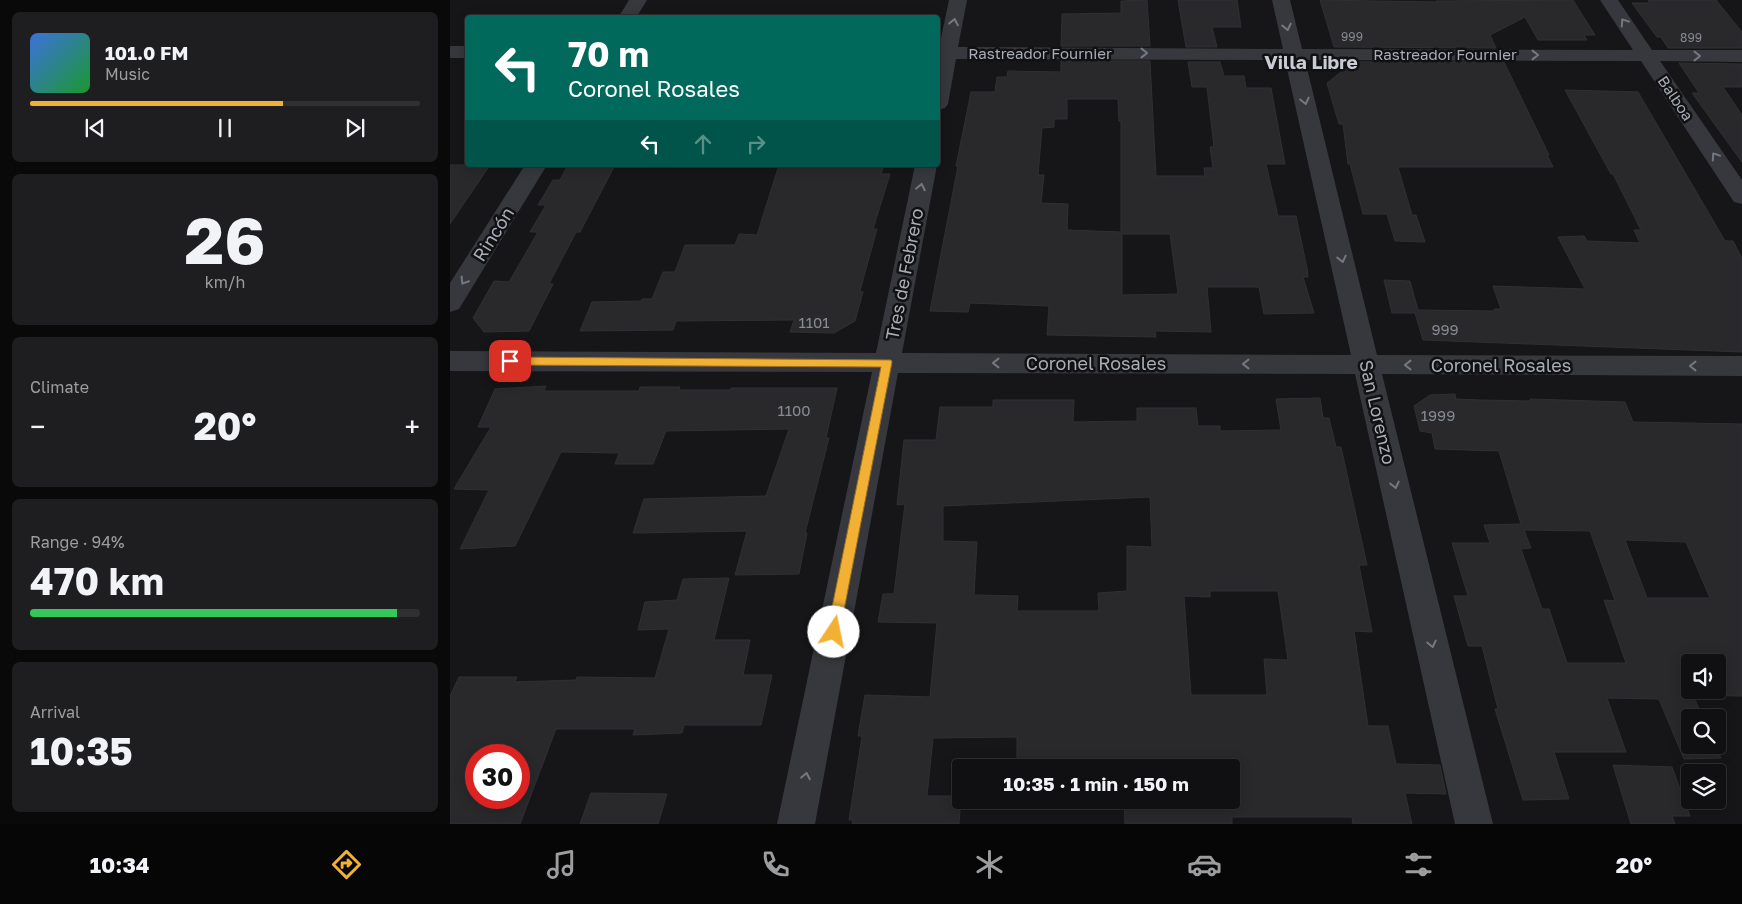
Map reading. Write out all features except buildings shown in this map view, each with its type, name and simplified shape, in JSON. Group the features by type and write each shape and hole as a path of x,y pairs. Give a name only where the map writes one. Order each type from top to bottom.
{"street":[{"path":"629,15 638,0"},
{"path":"940,84 943,53 958,0"},
{"name":"San Lorenzo","path":"1281,0 1474,824"},
{"name":"Balboa","path":"1610,0 1742,197"},
{"path":"450,52 465,52"},
{"name":"Rastreador Fournier","path":"943,53 1742,56"},
{"name":"Rincón","path":"450,303 535,167"},
{"name":"Tres de Febrero","path":"796,824 926,167"},
{"name":"Coronel Rosales","path":"450,361 1742,366"}],"district":[{"name":"Villa Libre","path":"1311,61"}],"route":[{"path":"510,361 887,362 834,632"}]}
